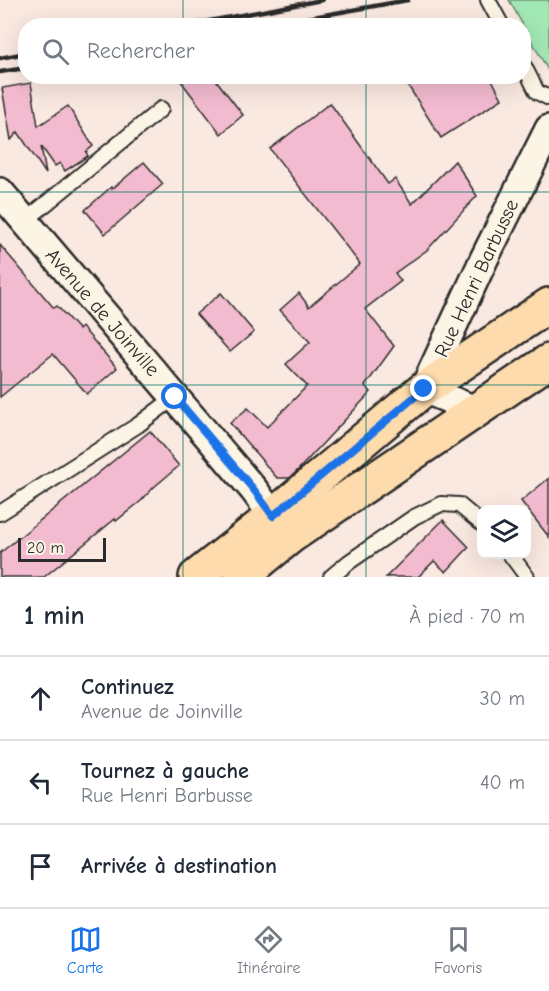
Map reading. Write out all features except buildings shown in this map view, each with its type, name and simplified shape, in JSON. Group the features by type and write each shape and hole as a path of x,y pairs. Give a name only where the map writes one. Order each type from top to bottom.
{"main road":[{"path":"424,389 549,305"},
{"path":"241,577 291,536 549,361"},
{"name":"Rue Henri Barbusse","path":"196,577 273,516 424,389"}],"street":[{"name":"Rue Henri Barbusse","path":"424,389 484,259 549,129"},
{"name":"Avenue de Joinville","path":"0,192 254,490 273,516"},
{"path":"424,389 475,410"}],"lane":[{"path":"488,0 498,18"},
{"path":"531,80 537,92 549,98"},
{"path":"25,221 161,109"},
{"path":"0,513 138,425 175,397"},
{"path":"331,577 414,517 441,504 459,505 477,520"},
{"path":"513,559 527,577"}],"green space":[{"path":"509,0 549,0 549,72 531,40 531,18 519,18"}],"railway":[{"path":"225,18 322,0"},
{"path":"308,18 408,0"},
{"path":"0,58 18,55"},
{"path":"0,72 18,69"}],"route":[{"path":"175,397 254,490 273,516 424,389"}]}
